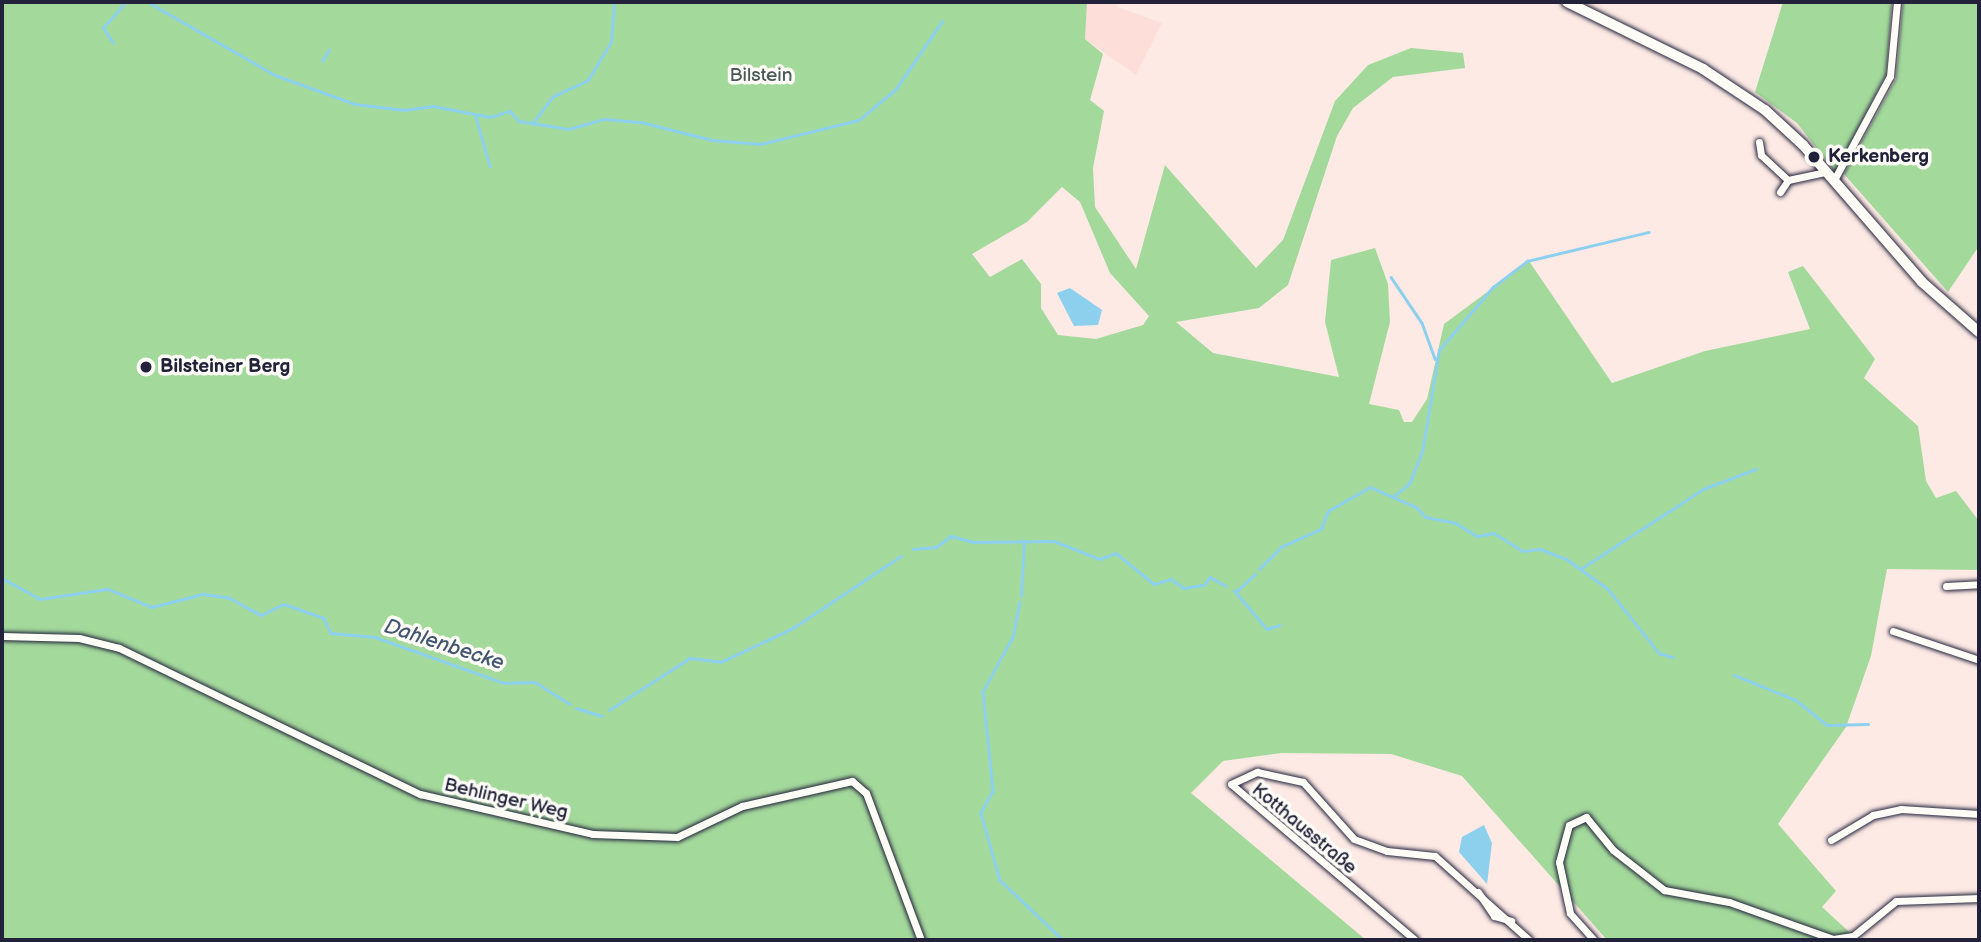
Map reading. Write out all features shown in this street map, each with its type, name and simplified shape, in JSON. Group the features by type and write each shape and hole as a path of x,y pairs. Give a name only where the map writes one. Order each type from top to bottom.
{"main road":[{"path":"1567,2 1727,83 1790,131 1922,282 1979,332"}],"street":[{"path":"1835,180 1890,76 1897,2"},
{"path":"1759,142 1761,155 1788,180"},
{"path":"1780,192 1788,180 1827,172"},
{"path":"1946,586 1979,584"},
{"path":"1893,631 1979,660"},
{"name":"Behlinger Weg","path":"2,636 79,638 119,648 420,794 593,834 677,837 753,803 852,781 866,793 921,940"},
{"name":"Kotthausstraße","path":"1415,940 1231,784 1257,772 1291,776 1354,839 1387,851 1435,856 1478,892 1494,916 1512,922 1529,940"},
{"path":"1831,840 1873,816 1901,810 1979,814"},
{"path":"1594,940 1570,913 1559,862 1569,825 1586,817 1605,843 1664,890 1729,902 1810,933 1853,936 1896,901 1979,898"}],"shaded area":[{"path":"1087,2 1118,2 1117,7 1162,23 1136,75 1085,39"}],"green space":[{"name":"Bilstein","path":"2,2 1087,2 1085,39 1103,54 1090,100 1104,111 1093,168 1095,207 1136,269 1165,165 1256,268 1283,240 1335,101 1368,65 1411,48 1463,53 1465,68 1393,77 1353,108 1337,136 1288,285 1259,308 1176,322 1213,353 1339,377 1325,322 1331,260 1375,248 1388,284 1390,322 1369,404 1399,410 1404,422 1412,422 1427,399 1444,324 1529,261 1612,383 1705,351 1810,329 1788,272 1803,266 1875,359 1864,378 1918,426 1926,481 1936,498 1956,491 1979,521 1979,570 1887,569 1871,656 1846,727 1778,824 1836,891 1822,907 1858,940 1607,940 1462,776 1391,754 1281,753 1223,761 1191,793 1366,940 925,940 897,874 917,940 2,940","holes":["1062,187 1080,202 1110,273 1149,316 1143,325 1096,339 1058,335 1041,308 1041,284 1022,259 990,277 972,254 1027,222"]},
{"path":"1783,2 1892,2 1886,75 1835,172 1797,123 1755,92"},
{"path":"1903,2 1979,2 1979,246 1948,292 1844,174 1896,79"}],"water":[{"path":"1070,288 1102,310 1098,325 1074,326 1057,293"},
{"path":"1484,825 1492,843 1487,884 1459,852 1462,837"}],"waterway":[{"path":"113,43 103,28 126,2"},
{"path":"148,2 275,75 355,104 404,110 433,106 490,117 510,111 519,121 569,129 605,119 641,122 712,140 761,144 859,120 896,89 942,21"},
{"path":"532,124 552,97 588,80 611,42 614,2"},
{"path":"322,61 329,50"},
{"path":"476,117 490,166"},
{"path":"1394,496 1409,484 1422,452 1439,350 1493,287 1527,261 1649,232"},
{"path":"1391,277 1422,323 1435,359"},
{"path":"1582,568 1703,489 1756,469"},
{"path":"1259,569 1281,547 1321,529 1328,511 1370,487 1416,507 1426,517 1456,523 1477,536 1494,533 1523,551 1540,549 1568,560 1608,589 1659,653 1672,657"},
{"name":"Dahlenbecke","path":"913,549 936,547 951,536 973,542 1054,541 1100,559 1116,553 1154,584 1171,579 1184,588 1204,585 1210,577 1226,586"},
{"path":"1021,596 1024,541"},
{"name":"Dahlenbecke","path":"609,710 690,658 721,662 793,628 901,556"},
{"path":"1237,591 1255,574"},
{"name":"Dahlenbecke","path":"2,578 40,599 108,589 152,607 203,594 230,598 261,615 284,604 324,618 331,633 375,637 504,683 535,682 570,704"},
{"name":"Dahlenbecke","path":"1234,590 1267,629 1279,625"},
{"path":"1020,602 1013,637 983,692 993,791 981,813 1000,880 1063,940"},
{"path":"1734,675 1796,700 1827,725 1868,724"},
{"name":"Dahlenbecke","path":"576,708 602,716"}],"place":[{"name":"Kerkenberg","path":"1814,157"},
{"name":"Bilsteiner Berg","path":"146,367"}]}
